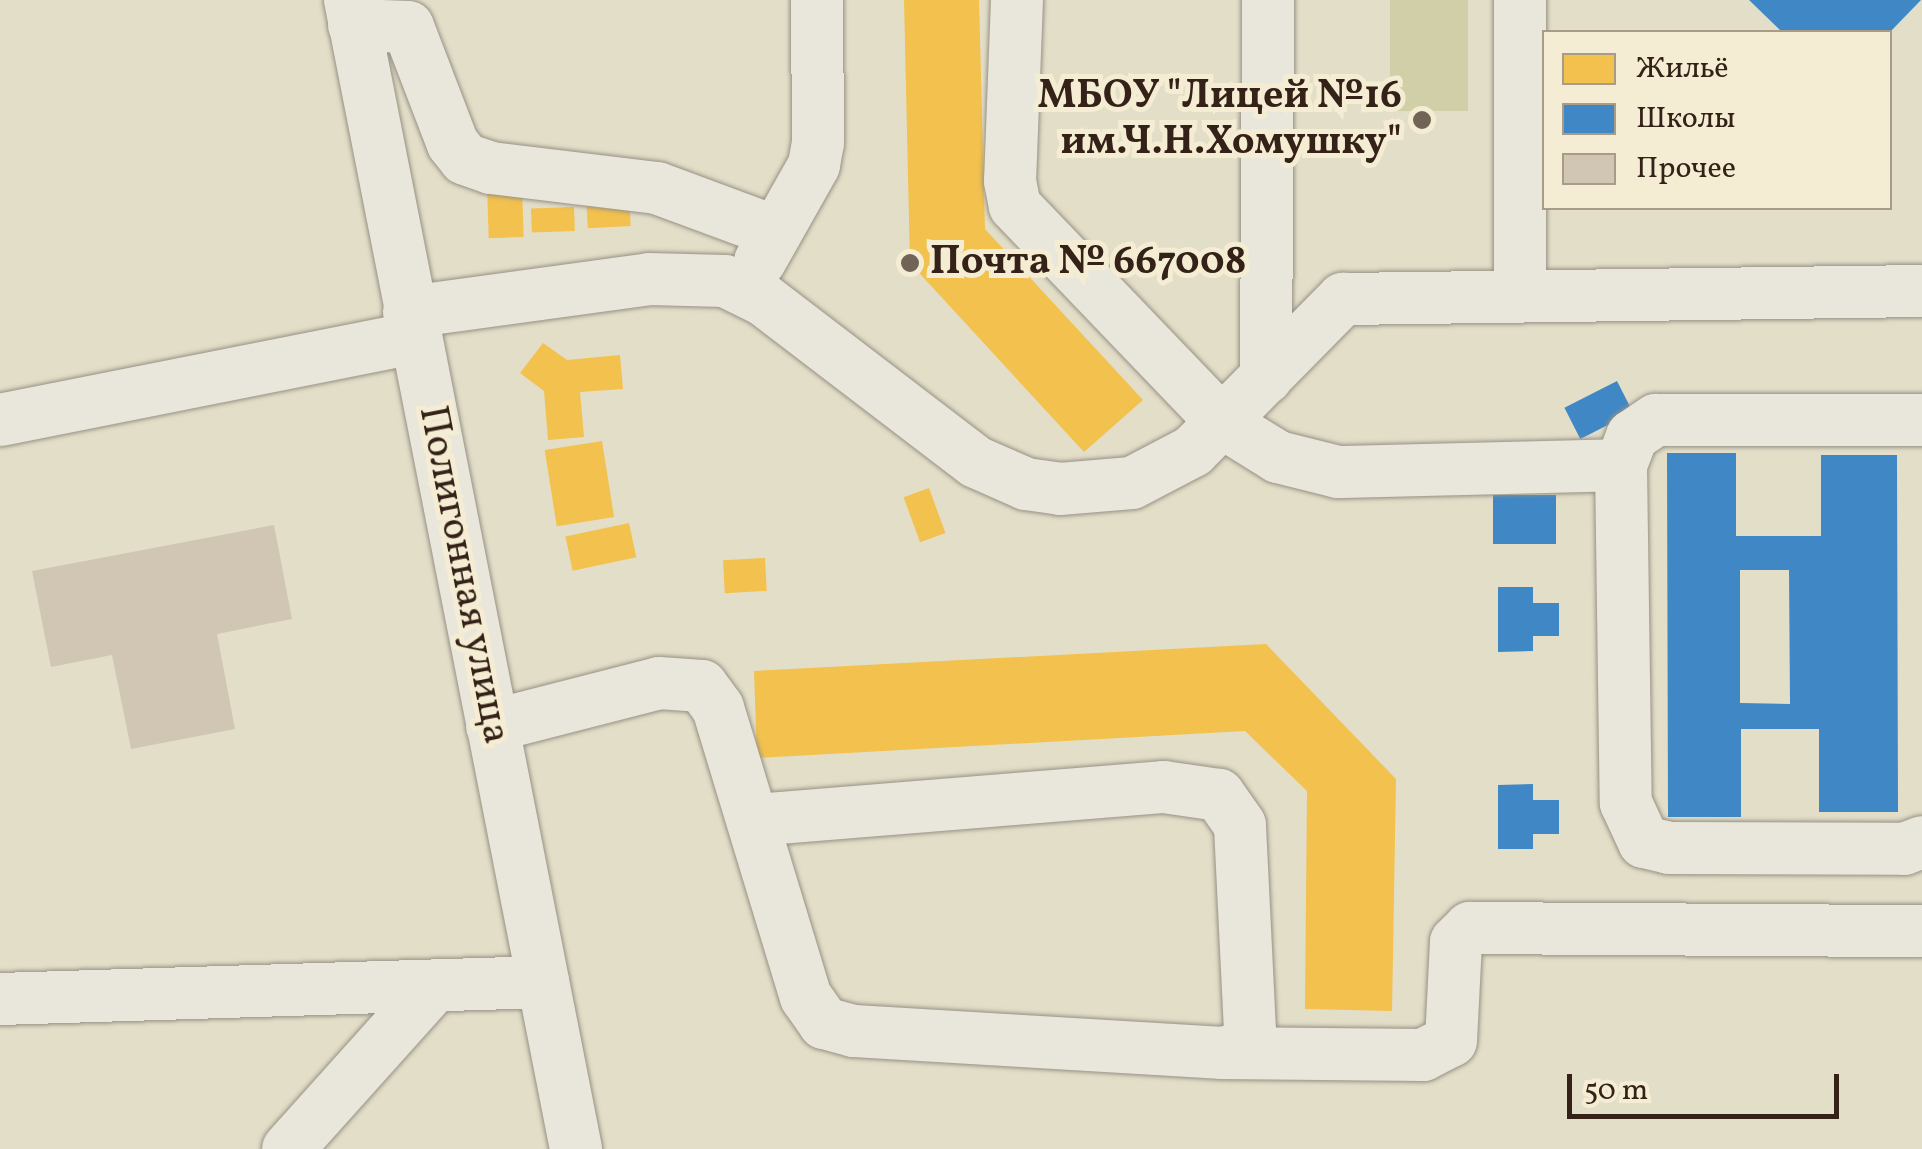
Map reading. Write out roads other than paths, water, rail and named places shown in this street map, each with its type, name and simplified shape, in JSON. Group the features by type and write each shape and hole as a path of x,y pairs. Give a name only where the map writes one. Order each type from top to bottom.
{"street":[{"path":"744,288 776,232 818,143 817,0"},
{"path":"1017,0 1010,181 1015,206 1223,423 1278,458 1338,472 1621,466"},
{"path":"1266,378 1268,0"},
{"path":"1520,0 1520,294"},
{"path":"352,12 408,27 453,144 465,158 491,168 657,188 776,232"},
{"name":"Полигонная улица","path":"352,12 576,1149"},
{"path":"0,420 413,325 690,276 744,288 976,462 1026,484 1060,489 1132,483 1170,466 1223,423 1343,300 1922,290"},
{"path":"1922,420 1656,420 1632,436 1621,466 1626,803 1634,832 1669,848 1904,849 1922,842"},
{"path":"492,726 659,683 702,686 718,708 806,997 824,1023 854,1031 1224,1053 1423,1055 1451,1041 1456,942 1470,928 1922,931"},
{"path":"754,820 1164,787 1219,795 1240,825 1252,999 1242,1046 1224,1053"},
{"path":"0,999 543,982"},
{"path":"288,1149 434,986"}],"place":[{"name":"МБОУ \"Лицей №16 им.Ч.Н.Хомушку\"","path":"1422,120"},
{"name":"Почта № 667008","path":"910,263"}]}
